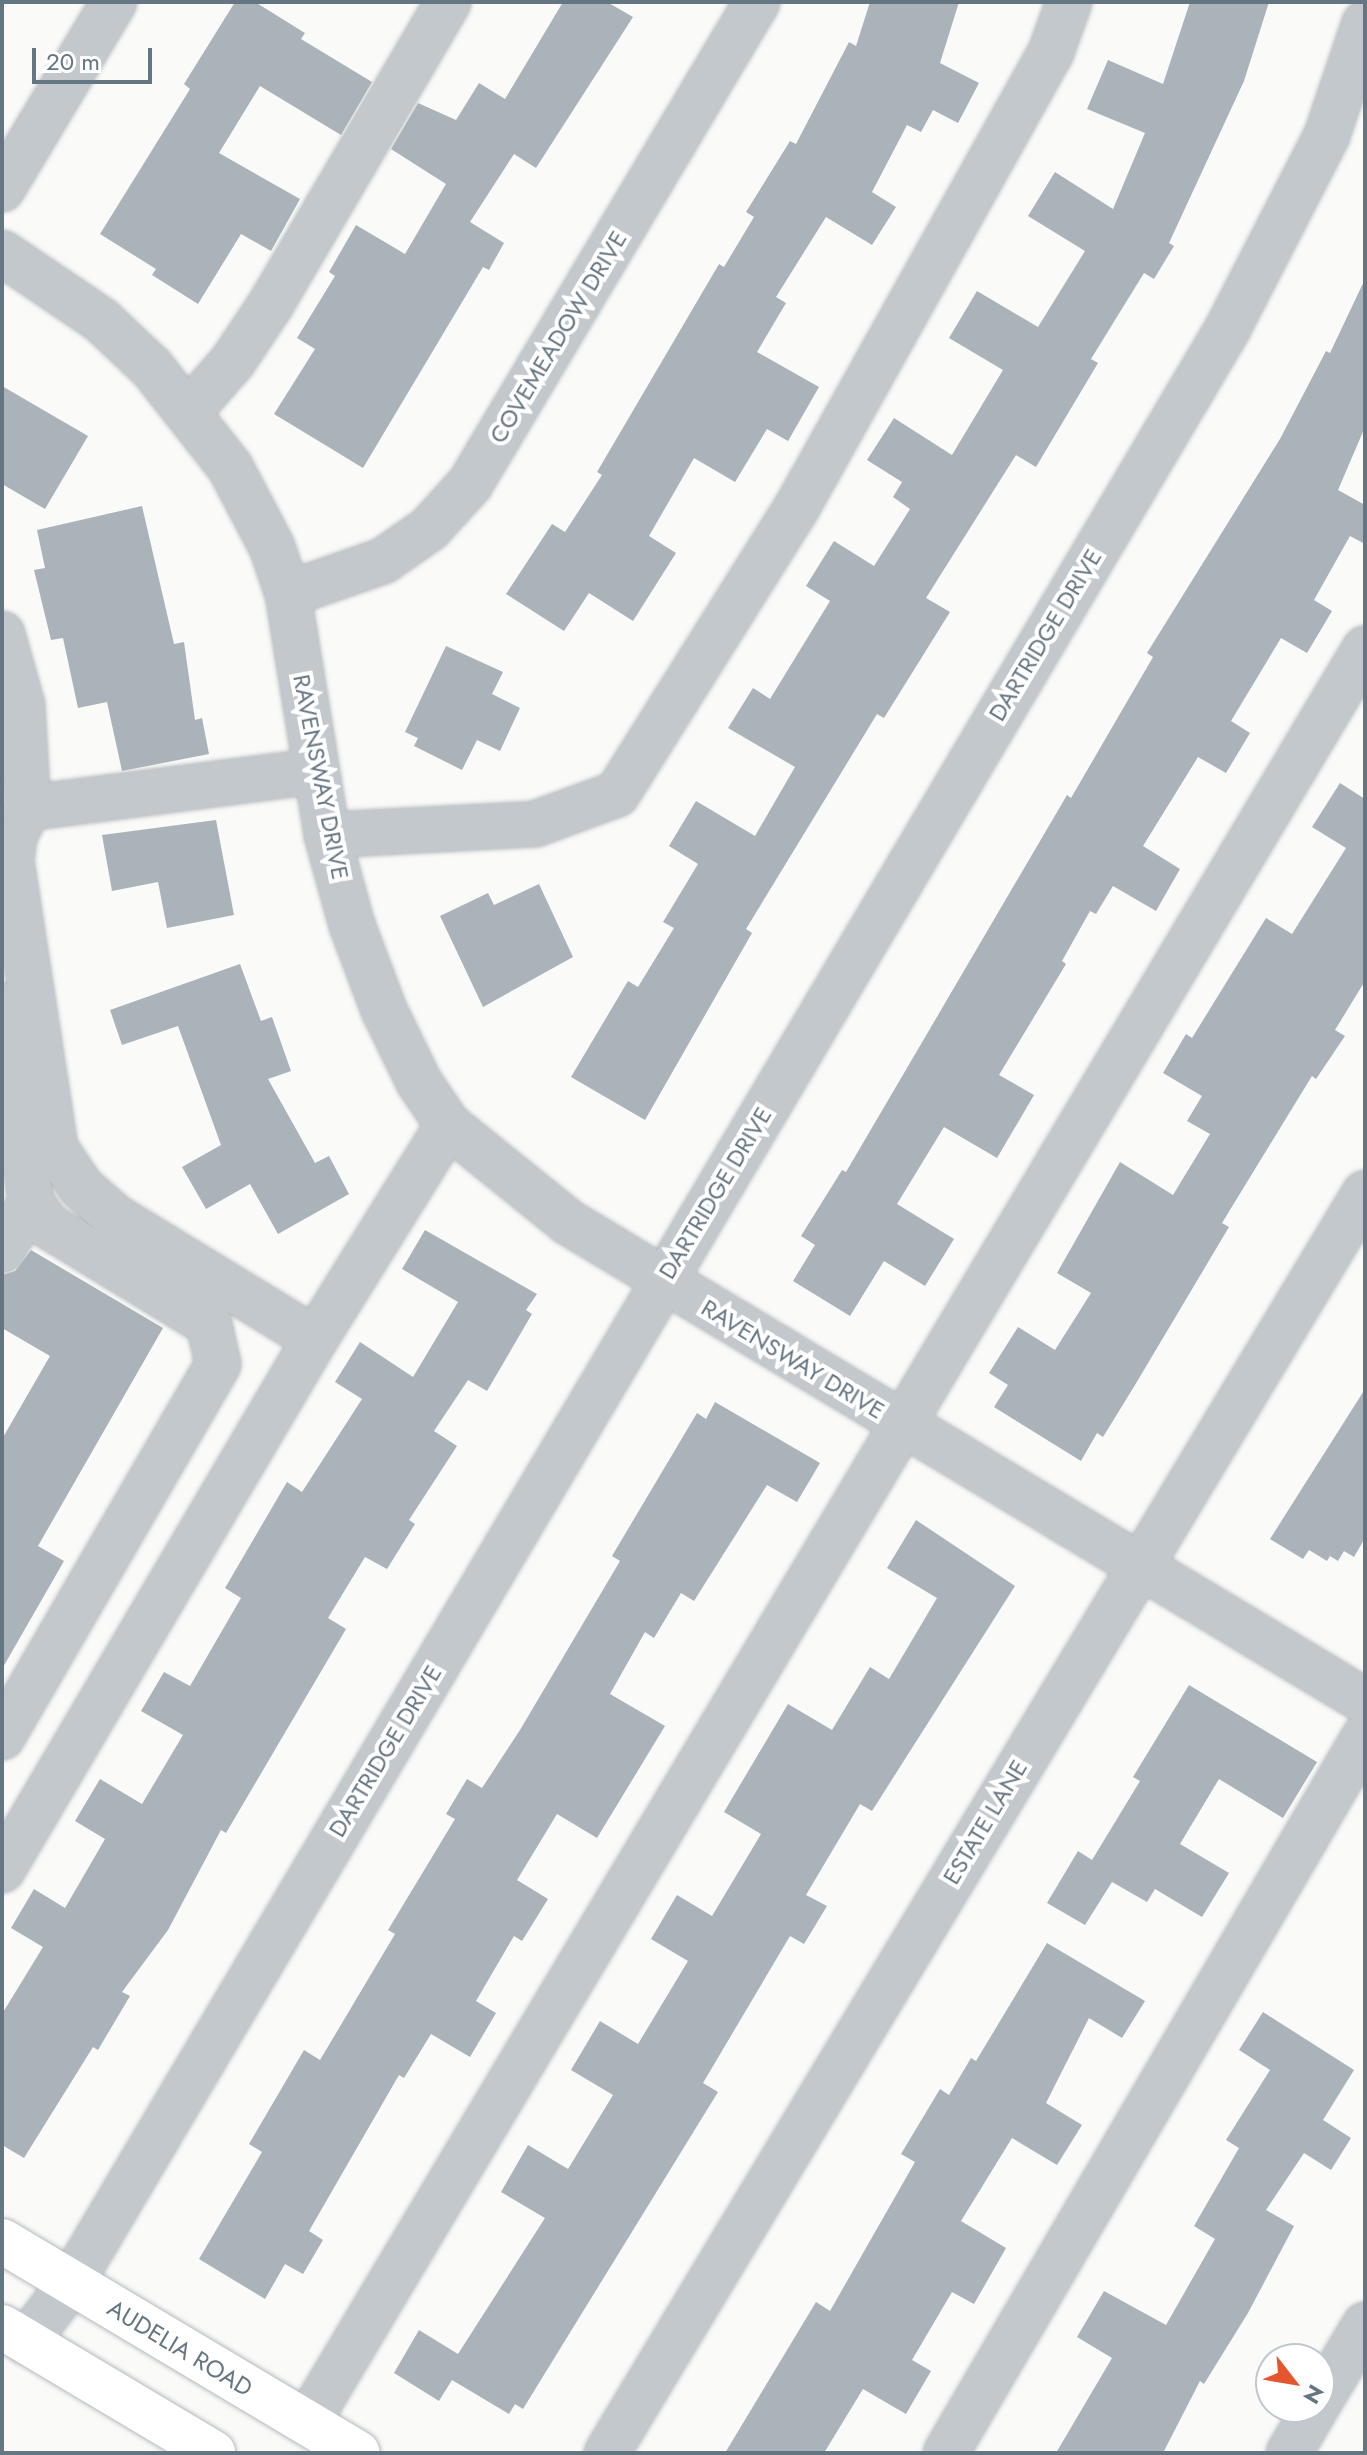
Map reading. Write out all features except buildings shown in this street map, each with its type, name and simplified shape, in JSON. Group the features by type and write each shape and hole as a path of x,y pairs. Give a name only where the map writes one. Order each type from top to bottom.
{"main road":[{"name":"AUDELIA ROAD","path":"2,2241 358,2453"},
{"path":"14,2335 213,2453"}],"street":[{"path":"2,189 114,2"},
{"path":"190,410 233,361 271,304 448,2"},
{"name":"COVEMEADOW DRIVE","path":"288,594 383,561 429,529 470,484 757,2"},
{"path":"327,835 535,824 617,794 796,509 1051,52 1069,2"},
{"name":"DARTRIDGE DRIVE","path":"14,2335 71,2283 1228,328 1327,135 1365,23"},
{"name":"RAVENSWAY DRIVE","path":"2,253 101,320 190,410 230,467 272,547 288,594 327,835 384,1010 419,1082 448,1125 568,1222 1365,1701"},
{"path":"2,634 22,705 28,808 14,837 11,860 55,1148 81,1187 115,1217 315,1339"},
{"path":"307,2423 905,1426 1365,649"},
{"path":"28,808 315,771"},
{"path":"2,1000 31,1202 47,1225 209,1324 218,1364 2,1737"},
{"path":"2,1870 315,1339 448,1125"},
{"name":"ESTATE LANE","path":"607,2453 1365,1193"},
{"path":"2,1250 31,1202"},
{"path":"946,2453 1365,1736"},
{"path":"1335,2375 1365,2325"},
{"path":"1289,2453 1307,2423"}]}
